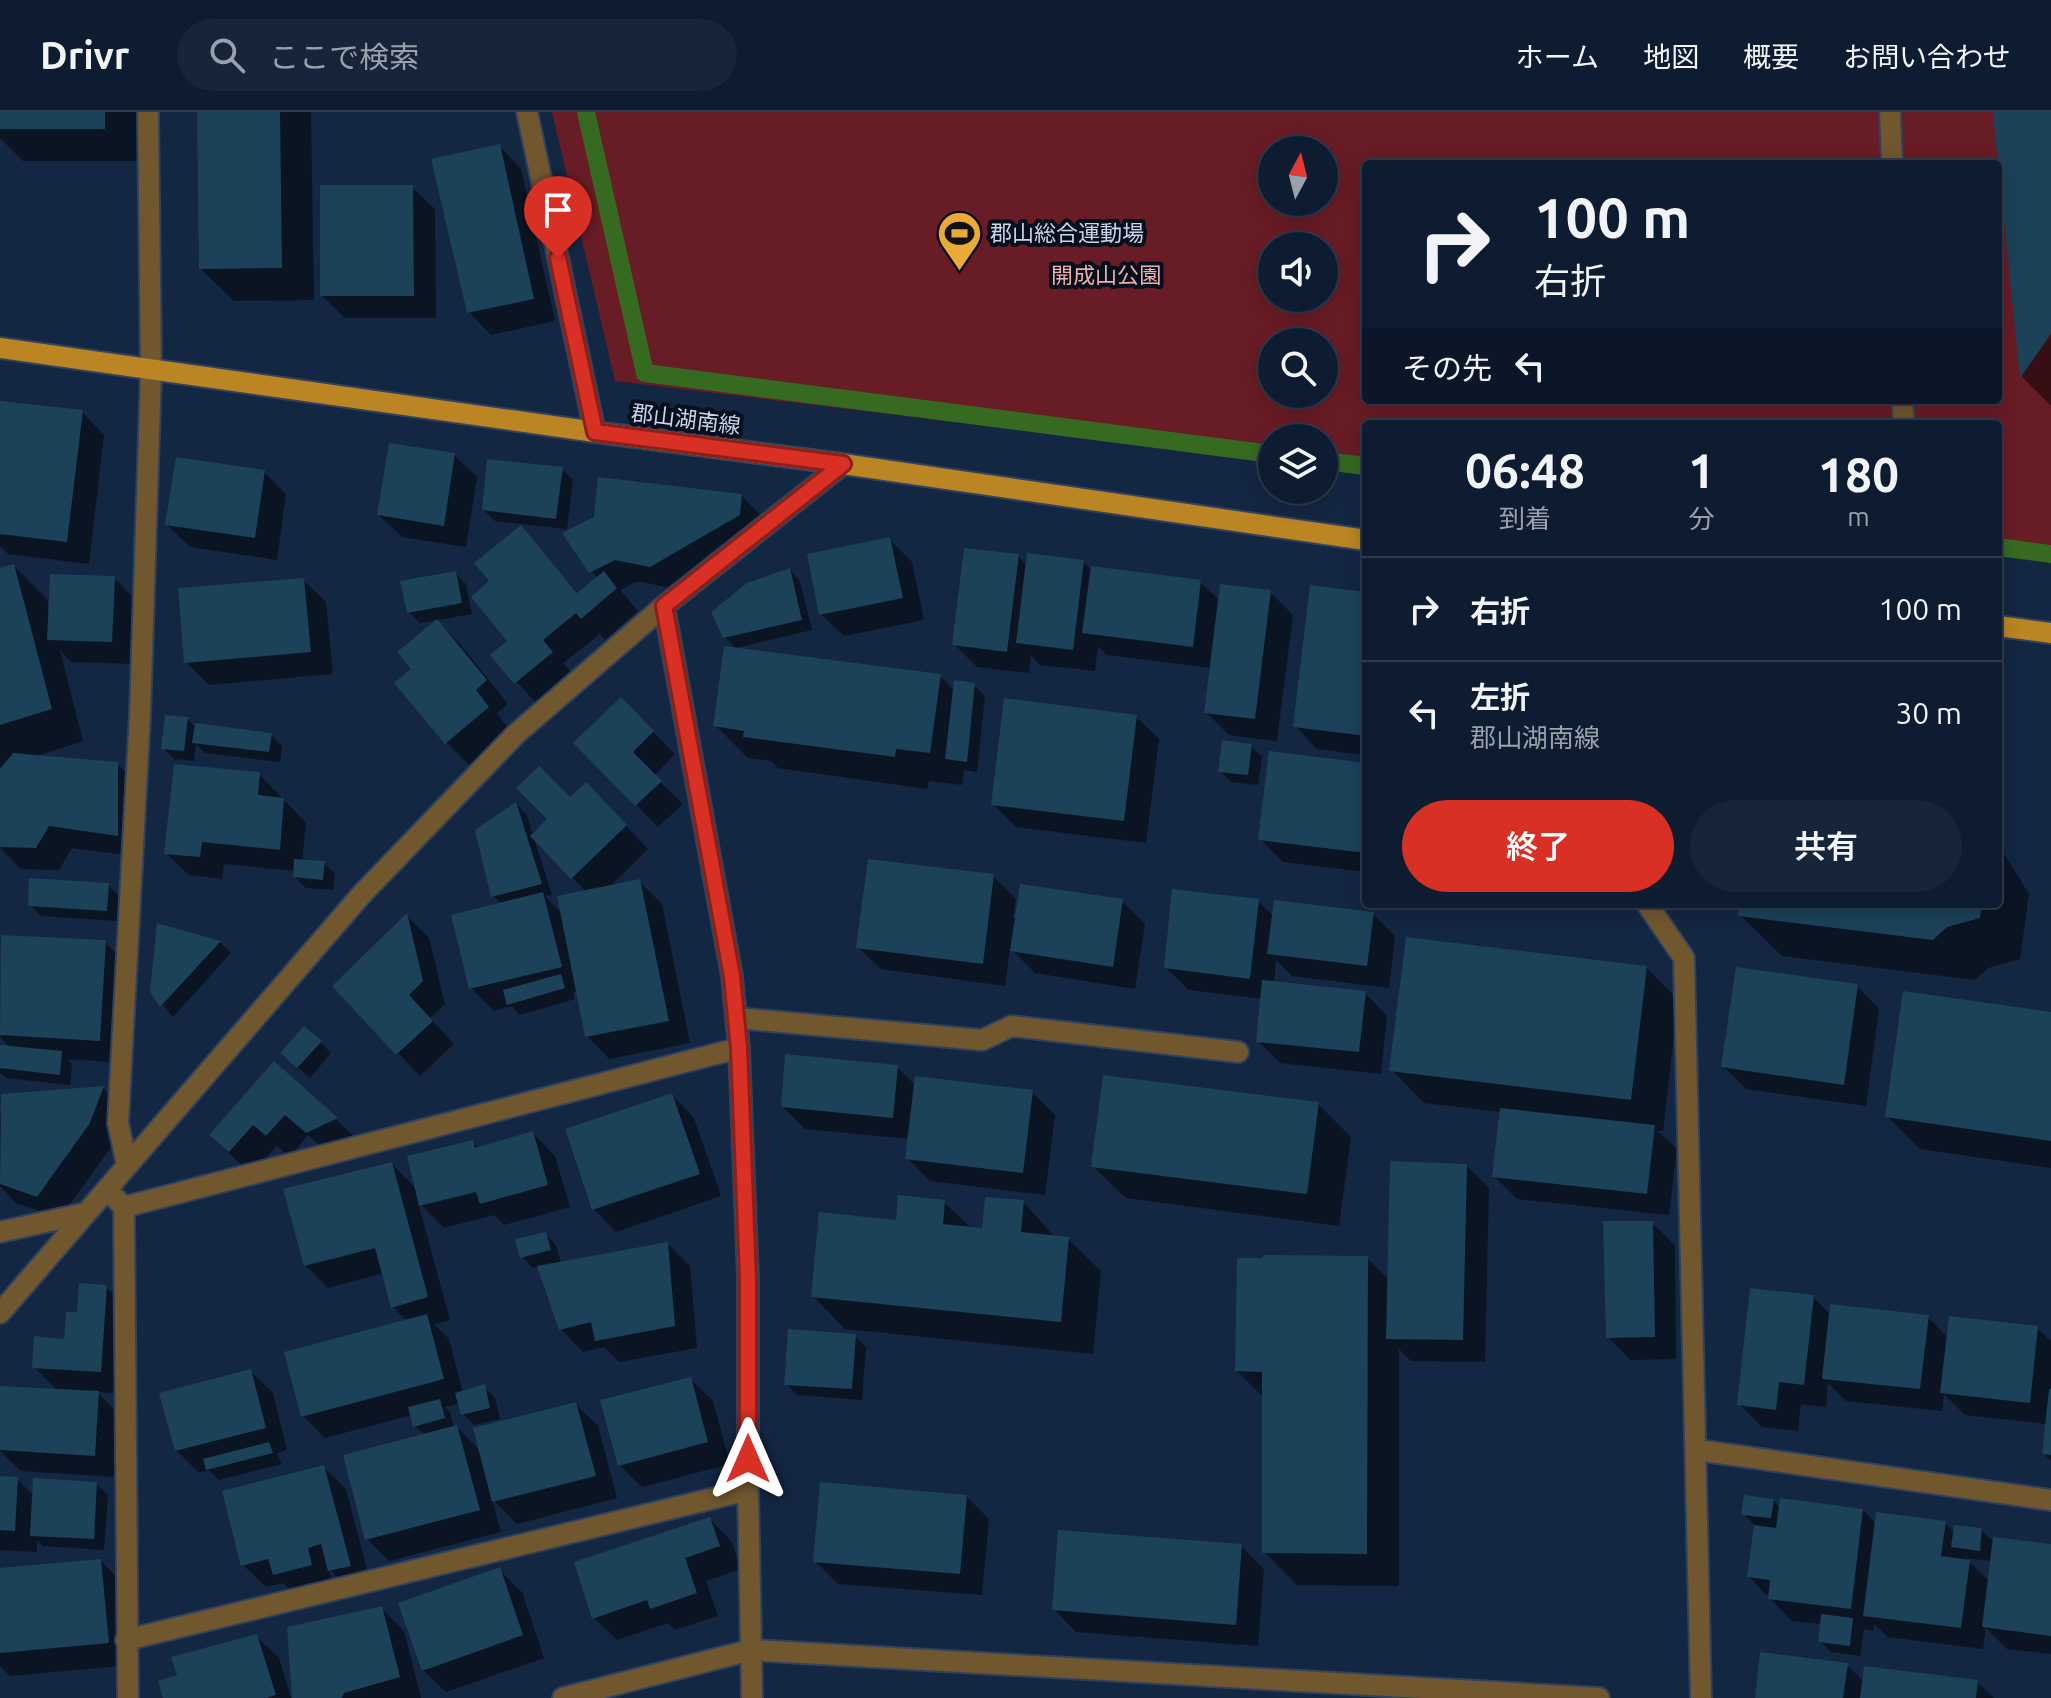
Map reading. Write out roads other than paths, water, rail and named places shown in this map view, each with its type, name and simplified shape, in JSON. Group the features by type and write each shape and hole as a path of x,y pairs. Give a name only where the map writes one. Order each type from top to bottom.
{"main road":[{"name":"郡山湖南線","path":"0,348 843,464 1362,539"},
{"path":"2002,627 2051,633"}],"street":[{"path":"127,1165 118,1123 140,715 151,371 148,112"},
{"path":"527,112 595,432"},
{"path":"1890,112 1892,160"},
{"path":"0,1313 362,894 516,734 664,606 843,464"},
{"path":"664,606 732,976 739,1048 748,1278 752,1698"},
{"path":"1650,908 1684,958 1701,1698"},
{"path":"736,1018 982,1040 1012,1026 1238,1052"},
{"path":"124,1207 739,1048"},
{"path":"106,1190 124,1207 128,1698"},
{"path":"0,1232 86,1213"},
{"path":"1697,1450 2051,1500"},
{"path":"126,1640 748,1490"},
{"path":"563,1698 751,1650 1599,1698"}],"waterway":[{"path":"586,112 645,373 1258,452"},
{"path":"1338,463 1362,466"},
{"path":"2002,548 2051,554"}],"place":[{"name":"郡山総合運動場","path":"959,272"}],"park label":[{"name":"開成山公園","path":"1106,275"}]}
